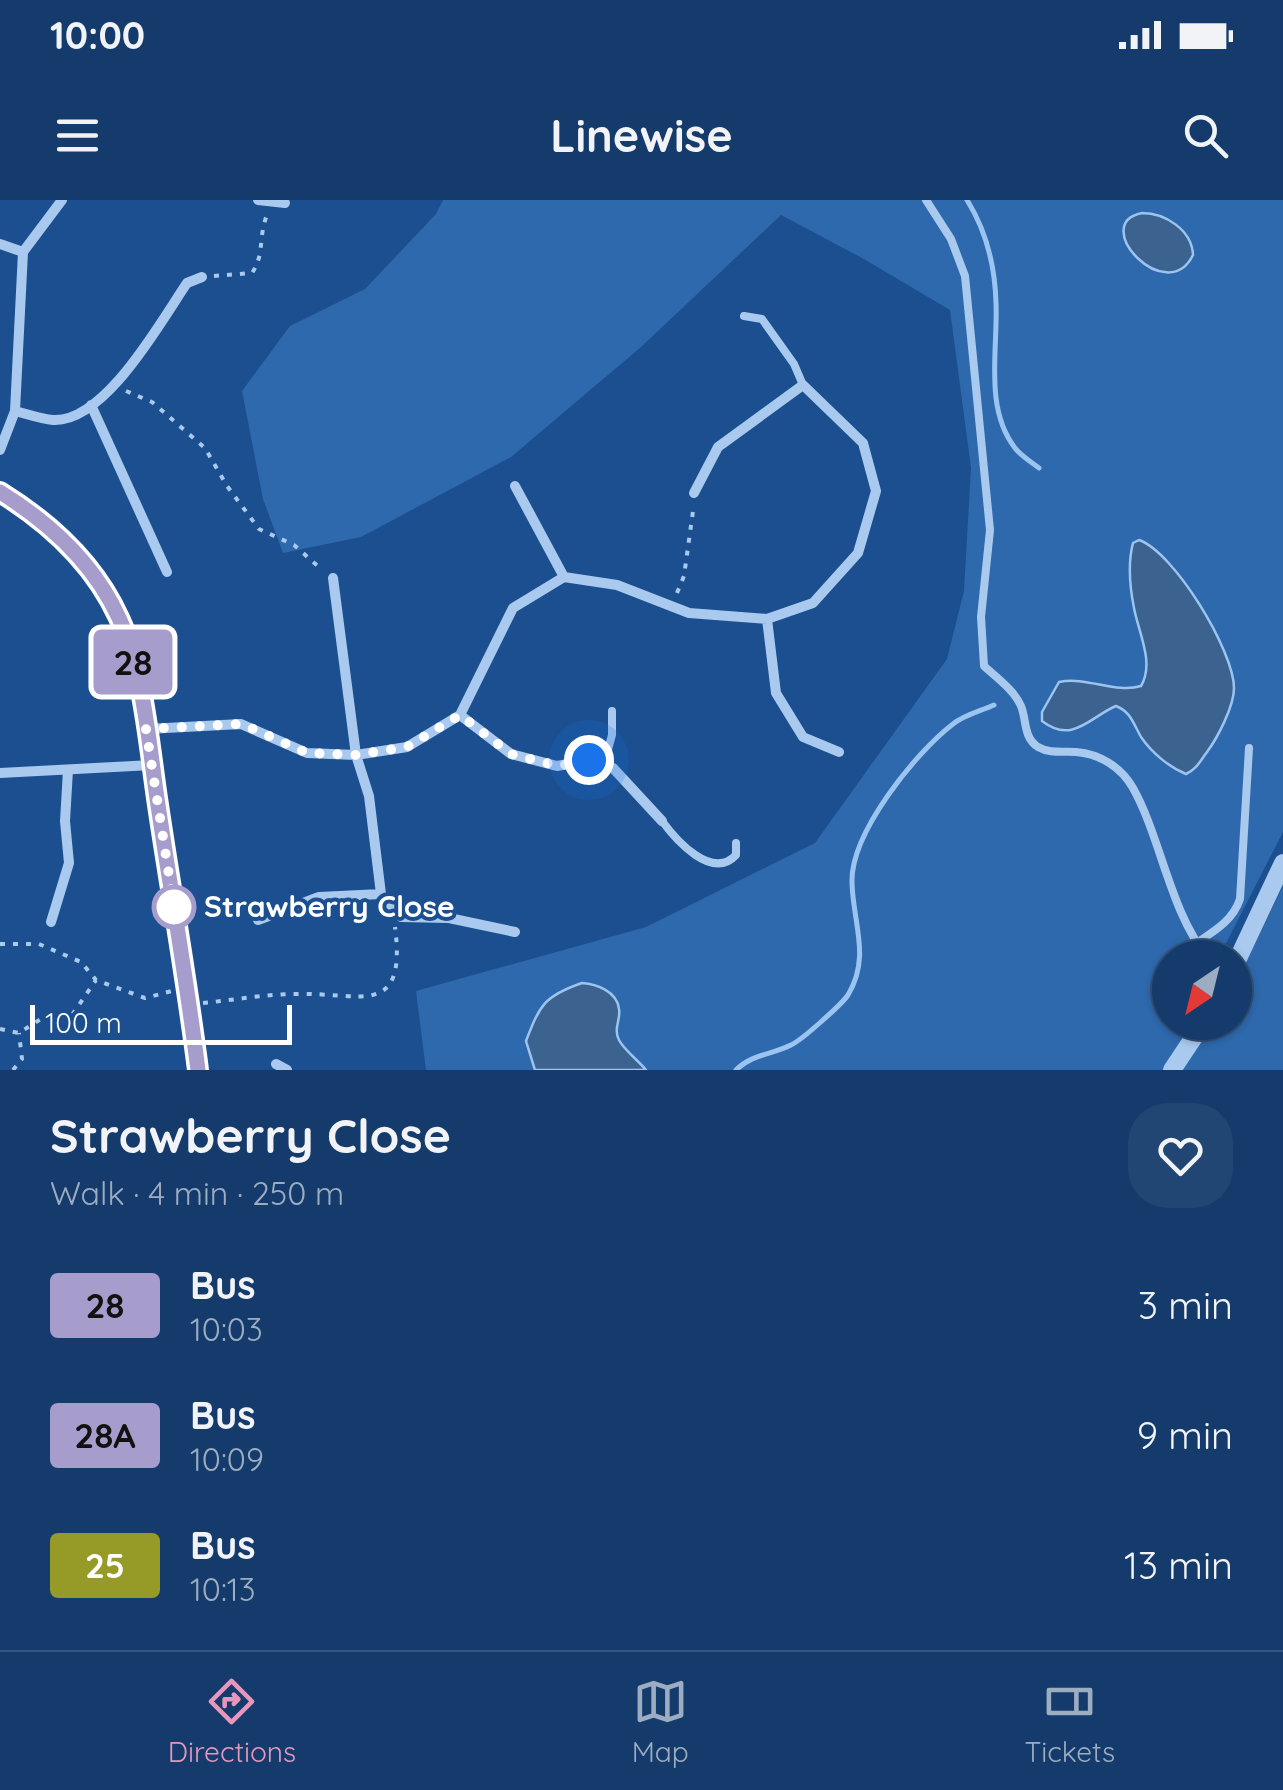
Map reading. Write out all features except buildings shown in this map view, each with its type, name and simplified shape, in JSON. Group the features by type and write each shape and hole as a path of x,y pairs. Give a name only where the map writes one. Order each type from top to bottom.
{"street":[{"path":"0,450 14,411 23,252 62,200"},
{"path":"258,200 282,202 293,216"},
{"path":"0,244 23,252"},
{"path":"14,411 56,420 91,404 133,364 187,283 202,277"},
{"path":"146,729 242,724 307,753 356,755 407,747 460,715 513,608 564,577 617,586 689,613 767,619 813,603 858,553 876,491 863,442 803,385 718,446 694,493"},
{"path":"91,404 168,572"},
{"path":"515,486 564,577"},
{"path":"0,492 33,512 60,536 102,587 120,620 132,656 146,729 198,1070"},
{"path":"332,578 356,755 369,796 381,894 401,917 449,918 515,932"},
{"path":"767,619 776,692 803,737 839,752"},
{"path":"460,715 511,754 558,766 589,760 613,768 662,821"},
{"path":"0,773 152,766"},
{"path":"51,922 69,862 65,820 68,770"},
{"path":"1247,940 1283,863"},
{"path":"258,920 319,897 381,894"},
{"path":"1172,1070 1192,1040"}],"lane":[{"path":"926,200 952,238 964,276 990,530 981,616 984,666 1021,706 1026,734 1034,745 1048,752 1100,757 1120,771 1132,786 1161,864 1197,940"},
{"path":"744,316 762,319 794,364 803,385"},
{"path":"604,764 612,736 612,711"},
{"path":"1201,940 1226,923 1240,899 1248,748"},
{"path":"662,821 677,841 716,864 730,861 736,854 736,843"}],"path":[{"path":"202,277 252,274 261,260 260,233 282,202"},
{"path":"114,386 152,402 204,448 259,528 294,545 332,578"},
{"path":"671,606 684,576 694,493"},
{"path":"0,944 39,944 80,962 96,980 145,998 298,994 362,998 378,995 390,986 396,971 398,949 393,908"},
{"path":"0,1029 19,1033 47,1015 72,1015 96,980"},
{"path":"14,1070 22,1059 19,1033"}],"shaded area":[{"path":"443,200 1283,200 1283,832 1228,940 1152,940 1152,1040 1252,1040 1252,949 1283,886 1283,1070 426,1070 416,991 646,927 815,843 947,659 964,591 971,468 950,310 781,215 641,347 511,457 361,537 283,553 263,499 242,391 290,326 365,289 436,214"},
{"path":"1142,213 1168,220 1188,238 1193,255 1181,269 1166,272 1151,268 1128,245 1124,232 1128,220"},
{"path":"1139,540 1153,548 1184,582 1213,628 1231,672 1234,688 1225,721 1200,762 1186,774 1156,754 1128,715 1116,706 1072,729 1053,728 1042,721 1042,712 1059,682 1141,686 1146,657 1130,575 1133,543"},
{"path":"582,983 599,987 614,997 619,1009 619,1040 646,1070 535,1070 526,1041 535,1019 551,998"}],"waterway":[{"path":"967,200 985,237 994,275 999,415 1015,448 1039,468"},
{"path":"736,1070 796,1042 848,995 860,953 853,898 854,863 873,819 904,774 938,737 957,721 994,705"}],"bus line":[{"name":"28","path":"0,492 33,512 60,536 102,587 120,620 132,656 146,729 198,1070"}],"place":[{"name":"Strawberry Close","path":"174,907"}],"route":[{"path":"174,907 146,729 242,724 307,753 356,755 407,747 460,715 511,754 558,766 589,760"}]}
